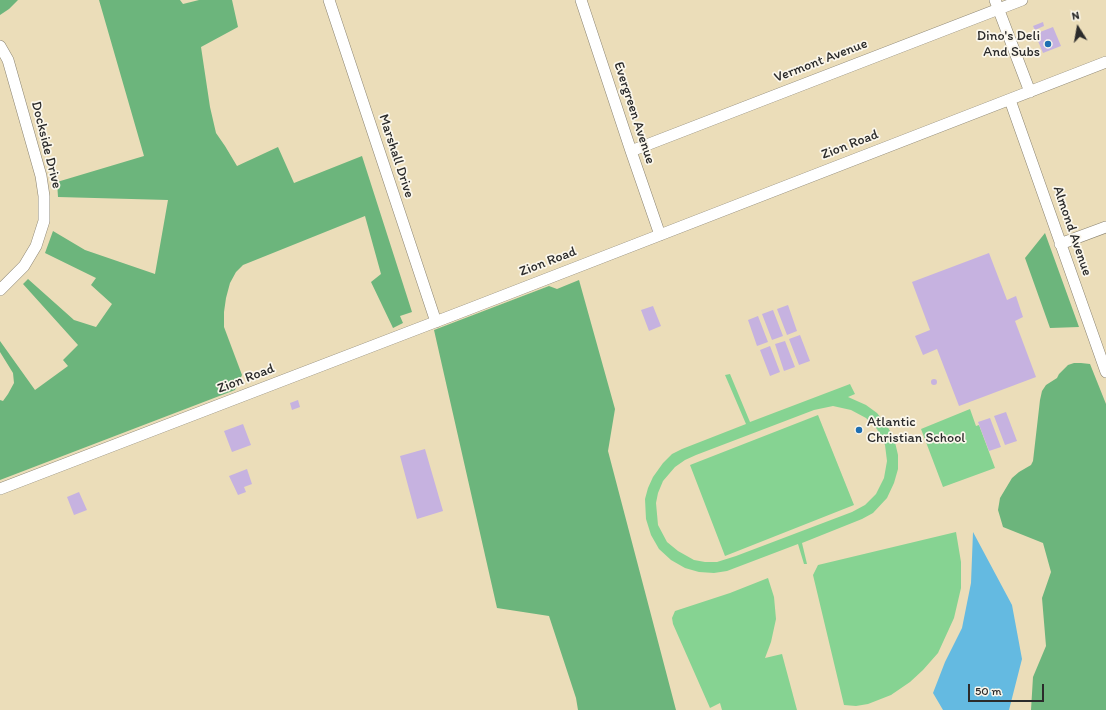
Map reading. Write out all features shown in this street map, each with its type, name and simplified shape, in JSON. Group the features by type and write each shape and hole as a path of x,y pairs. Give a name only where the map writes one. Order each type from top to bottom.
{"street":[{"name":"Marshall Drive","path":"329,0 436,322"},
{"name":"Vermont Avenue","path":"631,151 996,4 1022,0"},
{"name":"Evergreen Avenue","path":"584,1 631,151 660,235"},
{"path":"996,4 1030,92"},
{"name":"Dockside Drive","path":"0,46 8,60 41,176 44,196 44,221 40,236 29,259 19,272 0,290"},
{"name":"Zion Road","path":"0,489 436,322 1106,62"},
{"name":"Almond Avenue","path":"1010,100 1106,372"},
{"path":"1060,244 1106,228"}],"green space":[{"path":"0,0 18,0 0,15"},
{"path":"99,0 180,0 183,4 199,0 232,0 238,27 201,47 210,107 216,133 237,166 278,147 294,183 362,156 412,312 400,316 403,323 393,328 371,282 381,274 365,216 243,265 236,272 230,283 224,312 224,327 242,375 235,390 0,480 0,400 3,401 14,383 13,373 0,352 0,341 35,390 68,366 63,360 78,345 23,284 28,279 74,320 96,327 112,304 91,285 96,278 45,253 53,231 85,250 155,274 168,200 58,197 57,182 144,156"},
{"path":"1045,233 1079,327 1050,328 1025,258"},
{"path":"579,280 615,409 608,451 676,710 578,710 576,698 549,616 497,608 434,330 549,286 557,289"},
{"path":"1074,363 1090,364 1106,404 1106,710 1031,710 1033,677 1046,646 1042,598 1051,572 1043,543 1003,527 998,510 1000,498 1012,478 1031,465 1033,461 1042,391 1046,385 1057,378 1068,365"},
{"path":"730,374 750,422 850,384 855,394 848,397 866,405 877,413 886,424 894,438 898,455 898,469 894,483 887,498 873,513 862,519 802,543 807,564 804,564 798,544 727,571 714,573 699,572 685,568 671,560 659,549 651,535 646,519 645,499 653,477 663,463 672,454 682,449 746,424 725,375","holes":["833,406 851,410 866,418 877,429 885,445 887,461 884,478 876,494 865,505 852,512 717,562 694,560 678,551 667,542 658,525 656,503 663,481 675,467 696,455 814,410"]},
{"path":"970,409 976,426 979,425 995,468 943,487 921,429"},
{"path":"818,415 854,505 725,556 690,465"},
{"path":"956,532 961,562 961,588 954,618 938,653 910,682 891,695 868,704 856,706 844,705 813,575 818,565"},
{"path":"768,578 774,597 776,619 771,642 765,658 782,654 797,710 722,710 720,703 710,708 673,624 672,618 675,611 730,593"}],"water":[{"path":"973,532 1012,605 1022,659 1009,710 943,710 933,693 945,662 962,628 971,583"}],"building":[{"path":"1043,22 1044,26 1035,30 1033,26"},
{"path":"1053,27 1061,46 1043,53 1035,34"},
{"path":"989,253 1007,300 1016,296 1023,317 1015,321 1036,377 959,406 937,349 923,355 915,336 930,330 912,282"},
{"path":"788,305 797,331 787,335 777,309"},
{"path":"653,306 661,326 649,331 641,310"},
{"path":"773,310 783,336 772,340 762,314"},
{"path":"758,316 768,342 757,346 748,320"},
{"path":"800,335 810,361 799,365 789,339"},
{"path":"785,341 795,367 784,371 775,344"},
{"path":"770,346 780,372 770,376 760,350"},
{"path":"934,379 937,382 934,385 931,382"},
{"path":"298,400 300,407 292,410 290,403"},
{"path":"1006,412 1017,441 1005,445 994,416"},
{"path":"990,418 1001,447 989,451 978,422"},
{"path":"243,424 251,445 232,452 224,431"},
{"path":"425,449 443,511 417,519 400,456"},
{"path":"247,469 252,484 244,487 246,492 238,495 229,476"},
{"path":"79,492 87,510 74,515 67,497"}],"place":[{"name":"Dino's Deli And Subs","path":"1048,44"},
{"name":"Atlantic Christian School","path":"859,430"}]}
